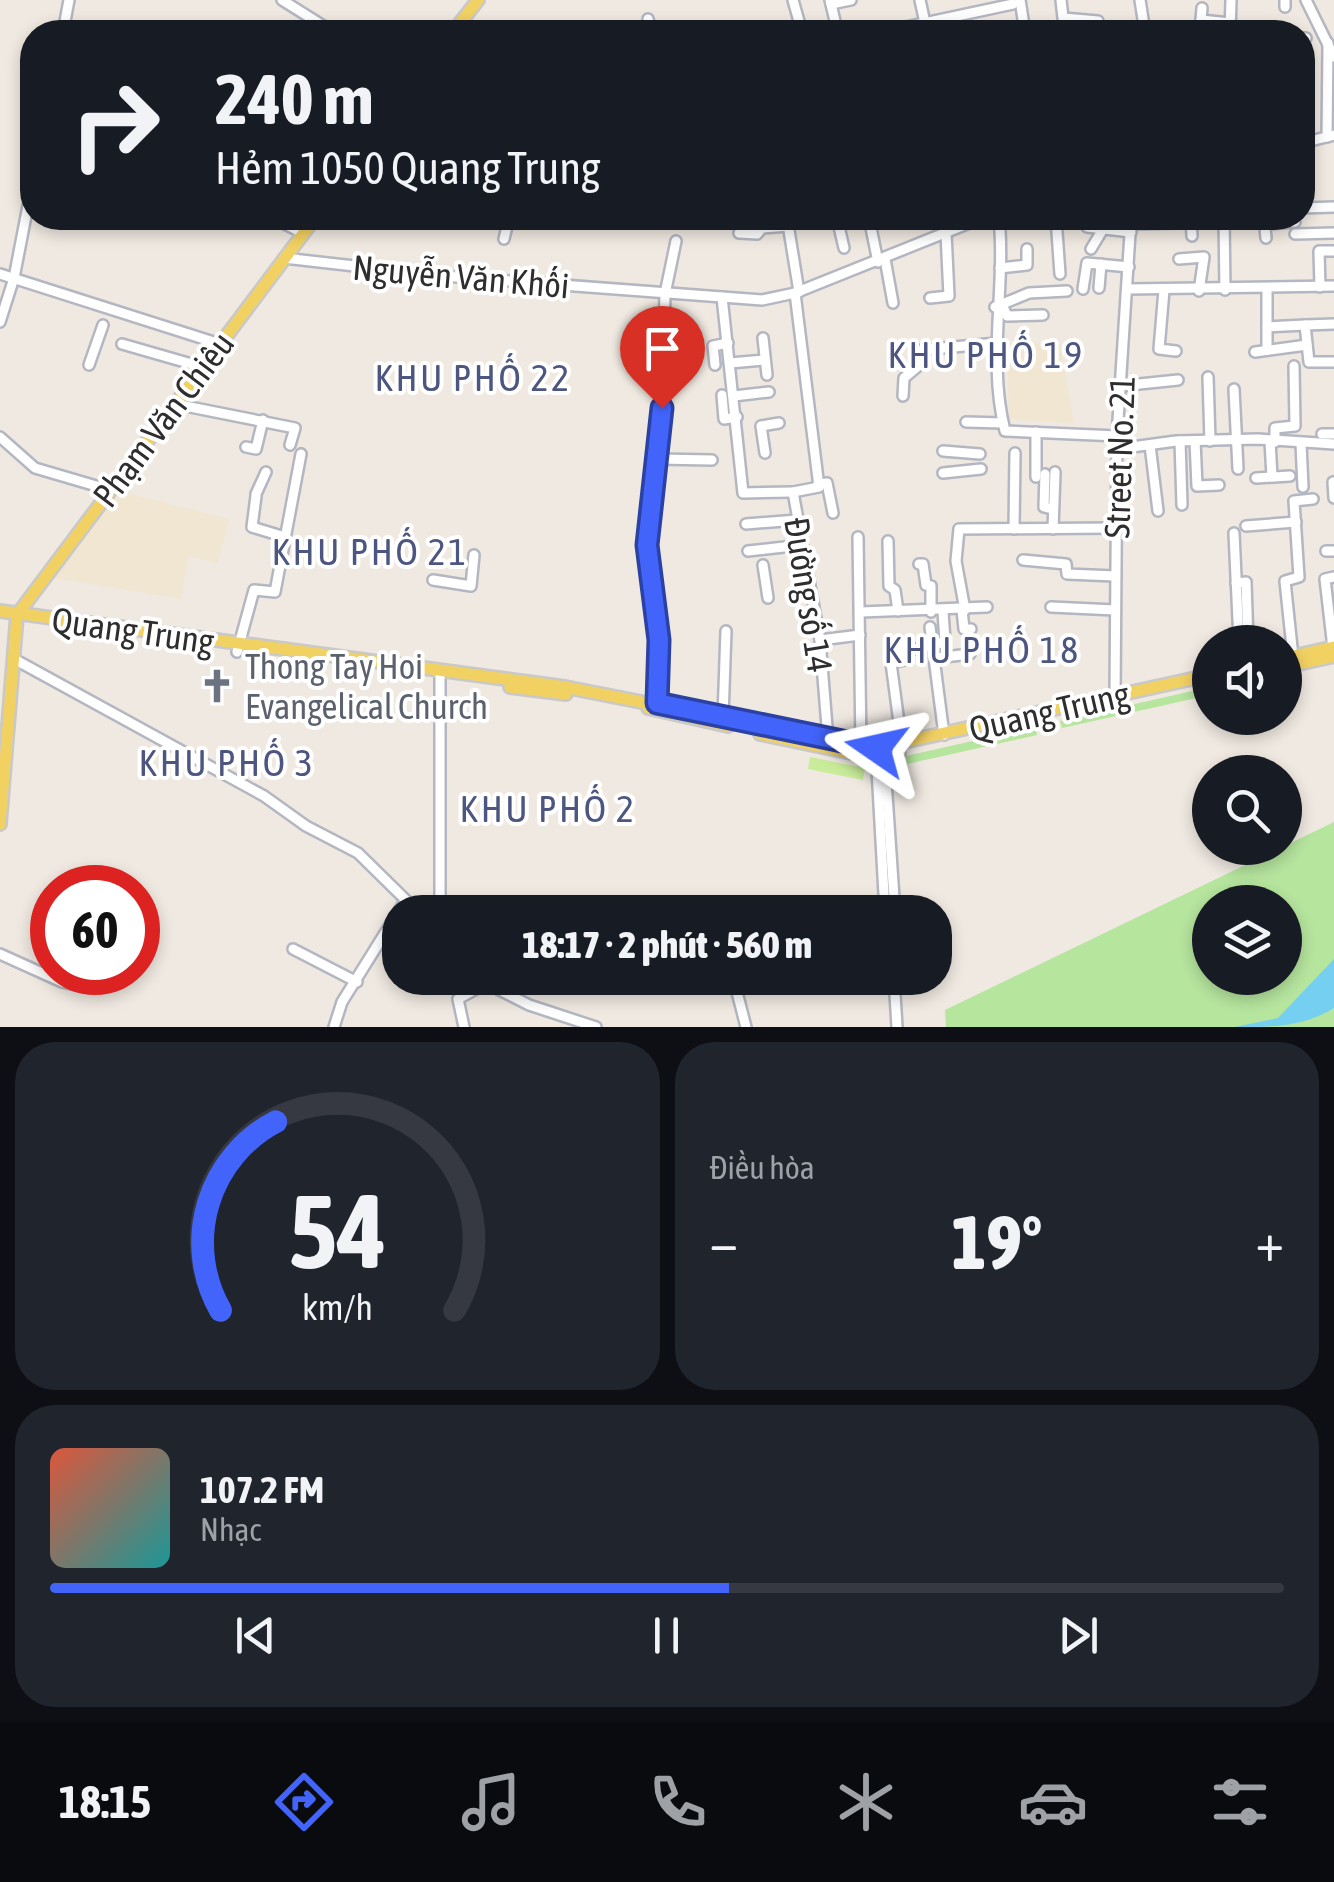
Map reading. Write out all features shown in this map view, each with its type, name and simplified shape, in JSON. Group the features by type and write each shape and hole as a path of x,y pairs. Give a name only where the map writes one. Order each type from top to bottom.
{"main road":[{"path":"463,20 478,0"},
{"name":"Phạm Văn Chiêu","path":"16,618 303,232"},
{"name":"Quang Trung","path":"0,612 32,624 238,648"},
{"path":"0,824 16,618"},
{"name":"Quang Trung","path":"0,620 16,618 627,700 880,752 1192,686"},
{"path":"14,638 32,624"},
{"path":"1302,657 1334,648"},
{"path":"1302,659 1334,656"},
{"name":"Quang Trung","path":"394,668 627,700"},
{"name":"Quang Trung","path":"1115,701 1192,680"},
{"name":"Quang Trung","path":"657,706 880,752 902,744 1046,716"}],"street":[{"path":"282,0 314,20"},
{"path":"830,2 850,0"},
{"path":"1060,0 1063,18 1098,20 1098,8"},
{"path":"1306,0 1334,57"},
{"path":"951,20 1017,2"},
{"path":"1200,20 1202,8"},
{"path":"1328,44 1330,136"},
{"path":"0,322 23,230"},
{"path":"299,230 303,232"},
{"path":"504,239 506,230"},
{"path":"739,233 756,234 760,230"},
{"name":"Đường số 14","path":"789,230 818,484 817,488 793,492 820,640 828,739"},
{"path":"840,230 844,248"},
{"path":"872,230 893,303"},
{"name":"Nguyễn Văn Khối","path":"284,258 375,270 762,300 797,292 953,230"},
{"path":"999,230 997,343 1004,427"},
{"path":"1057,230 1060,274"},
{"path":"1092,249 1102,230"},
{"name":"Street No. 21","path":"1115,701 1117,449 1131,230"},
{"path":"1192,230 1192,236"},
{"path":"1224,230 1225,290"},
{"path":"1265,230 1266,238"},
{"path":"930,298 948,296 946,233"},
{"path":"657,706 659,640 647,545 658,459 666,294 676,241"},
{"path":"1000,268 1027,265 1027,249"},
{"path":"1320,287 1319,251 1334,250"},
{"path":"1178,259 1204,258 1199,291"},
{"path":"1083,289 1087,263 1129,266"},
{"path":"1099,288 1101,264"},
{"path":"0,274 220,344"},
{"path":"1127,289 1199,291 1334,286"},
{"path":"1267,288 1267,350"},
{"path":"1164,290 1159,348 1176,351"},
{"path":"999,306 1029,294 1067,291"},
{"path":"722,297 743,493 793,492"},
{"path":"999,306 1007,316 1043,315"},
{"path":"1267,327 1334,324"},
{"path":"1305,325 1309,362 1334,362"},
{"path":"89,365 102,326"},
{"path":"763,338 767,375"},
{"path":"715,366 713,346 728,343"},
{"path":"921,350 997,343"},
{"path":"122,344 202,367"},
{"path":"1255,352 1306,345"},
{"path":"730,363 765,360"},
{"path":"903,396 904,378 923,362"},
{"path":"1272,477 1275,428 1294,426 1294,366"},
{"path":"1208,377 1210,441"},
{"path":"1120,386 1178,380"},
{"path":"1234,388 1238,469"},
{"path":"734,396 769,392"},
{"path":"722,395 724,419 737,417"},
{"path":"175,404 294,428 290,445"},
{"path":"246,447 256,449 262,420"},
{"path":"966,422 1036,432 1118,436"},
{"path":"765,452 761,426 779,423"},
{"path":"1036,432 1056,502 1052,528"},
{"path":"739,439 762,436"},
{"path":"0,437 35,468 110,490"},
{"path":"1117,449 1237,440 1334,444"},
{"path":"1195,441 1197,486 1220,485"},
{"path":"1180,442 1182,505"},
{"path":"1301,444 1303,488"},
{"path":"1150,445 1158,511"},
{"path":"944,450 980,454"},
{"path":"1014,453 1014,528"},
{"path":"238,648 254,590 275,592 301,454"},
{"path":"658,459 712,460"},
{"path":"943,474 981,470"},
{"path":"266,472 256,495 252,528 286,536"},
{"path":"1256,478 1290,476"},
{"path":"818,484 827,482 834,514"},
{"path":"1333,482 1334,498"},
{"path":"1287,625 1285,581 1300,577 1294,501 1314,499"},
{"path":"746,524 797,520"},
{"path":"1246,526 1296,522"},
{"path":"971,629 964,629 956,561 958,529 1116,528"},
{"path":"1234,533 1238,625"},
{"path":"858,538 861,747"},
{"path":"888,541 889,586 895,590 898,612"},
{"path":"748,550 802,546"},
{"path":"434,580 471,586 474,555"},
{"path":"1023,560 1066,564 1067,574 1115,576"},
{"path":"911,650 946,642 931,586 926,585 923,564 919,564"},
{"path":"764,565 768,598"},
{"path":"1334,577 1325,579 1334,648"},
{"path":"1236,583 1246,582 1247,625"},
{"path":"1051,607 1115,610"},
{"path":"860,612 987,608"},
{"path":"930,626 944,735"},
{"path":"723,717 726,631"},
{"path":"820,640 860,635"},
{"path":"900,640 905,660 891,664 902,744"},
{"path":"936,658 970,654"},
{"path":"14,659 264,796 306,826 358,853 399,895"},
{"path":"440,676 440,895"},
{"path":"880,752 884,895"},
{"path":"880,752 894,895"},
{"path":"334,1027 342,1002 382,940"},
{"path":"293,949 357,982"},
{"path":"0,954 30,968"},
{"path":"463,995 458,999 464,1027"},
{"path":"516,995 596,1027"},
{"path":"738,995 746,1027"},
{"path":"895,995 898,1027"}],"shaded area":[{"path":"1007,343 1060,344 1074,423 1009,419"},
{"path":"118,491 229,519 218,563 188,556 181,599 54,578"}],"green space":[{"path":"1192,691 1192,699 1062,728 1060,721"},
{"path":"1035,727 1037,735 907,764 906,756"},
{"path":"810,757 865,768 863,780 808,769"},
{"path":"1334,822 1334,1027 946,1027 945,1010 1192,891 1192,995 1302,995 1302,885 1204,885 1245,865 1302,865 1302,837"}],"water":[{"path":"1334,959 1334,1008 1299,1022 1235,1027 1278,1018"}],"place":[{"name":"Thong Tay Hoi Evangelical Church","path":"217,686"}],"district":[{"name":"KHU PHỐ 19","path":"986,354"},
{"name":"KHU PHỐ 22","path":"473,377"},
{"name":"KHU PHỐ 21","path":"370,551"},
{"name":"KHU PHỐ 18","path":"982,649"},
{"name":"KHU PHỐ 3","path":"227,762"},
{"name":"KHU PHỐ 2","path":"548,808"}],"route":[{"path":"662,408 647,545 659,640 657,703 876,748"}]}
